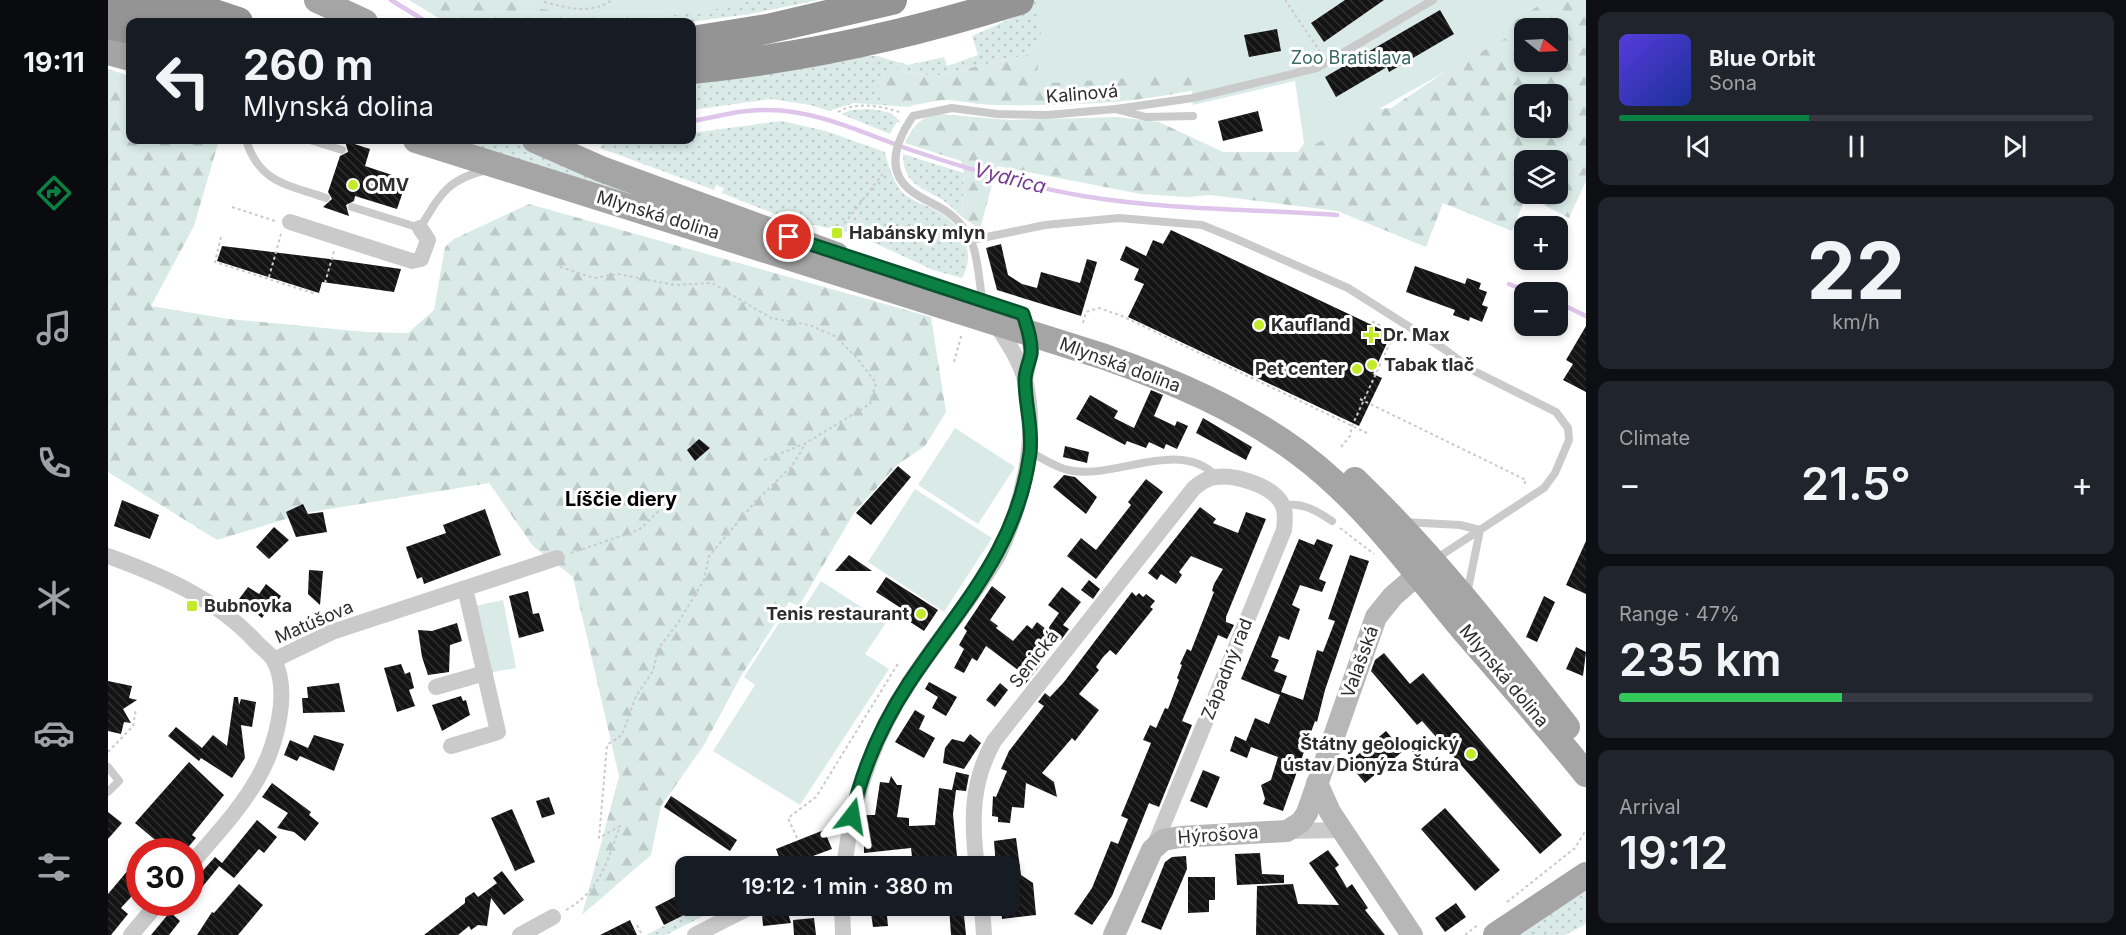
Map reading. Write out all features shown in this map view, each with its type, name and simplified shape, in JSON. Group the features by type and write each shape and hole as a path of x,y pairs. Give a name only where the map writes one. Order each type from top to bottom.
{"highway":[{"path":"114,0 192,18"},
{"path":"174,0 226,18"},
{"path":"696,40 767,29 892,0"},
{"path":"696,68 840,48 939,25 1019,0"},
{"path":"108,24 126,28"}],"main road":[{"path":"317,0 356,18"},
{"path":"108,52 126,57"},
{"name":"Mlynská dolina","path":"428,144 989,313 1162,361 1236,395 1280,421 1326,454 1397,521 1465,631 1586,774"},
{"name":"Mlynská dolina","path":"544,144 601,169 822,249 989,313"},
{"name":"Mlynská dolina","path":"1026,323 1211,400 1276,437 1333,482 1427,567 1466,598 1586,751"},
{"path":"1490,928 1578,879 1586,853"}],"street":[{"path":"286,224 412,261 421,259 428,240 420,228"},
{"path":"846,856 856,800 875,745 909,683 998,556 1008,534 1030,452 1030,416 1025,379 1010,347 989,313"},
{"path":"1025,379 1031,352 1026,323"},
{"path":"1216,477 1244,481 1264,488 1283,506"},
{"name":"Senická","path":"975,856 972,830 973,799 978,775 994,741 1186,498 1202,482 1216,477"},
{"name":"Západný rad","path":"1116,934 1284,530 1283,506"},
{"path":"108,556 153,573 209,601 248,632 273,660"},
{"name":"Matúšova","path":"204,848 237,809 258,778 278,730 282,697 273,660 332,632 557,558"},
{"name":"Valašská","path":"1287,831 1301,822 1307,813 1376,617 1393,596 1427,567"},
{"path":"451,746 498,732 465,588"},
{"path":"436,687 485,673"},
{"path":"1317,783 1322,798 1412,935"},
{"path":"1287,831 1342,830"},
{"name":"Hýrošova","path":"1152,850 1163,840 1180,837 1287,831"},
{"path":"131,935 147,916"},
{"path":"695,935 732,916"},
{"path":"842,916 843,935"},
{"path":"983,916 984,935"},
{"path":"520,935 553,917"}],"lane":[{"name":"Kalinová","path":"913,116 952,108 997,114 1047,115 1116,109 1193,98 1317,68 1433,0"},
{"path":"1116,109 1146,117 1193,116"},
{"path":"913,116 899,136 895,154 902,182 911,191 951,214 972,240 989,313"},
{"path":"248,144 258,168 271,178 326,198"},
{"path":"323,144 342,150"},
{"path":"352,207 420,228 436,201 452,183 464,175 487,170 509,170"},
{"path":"972,240 1045,225 1119,218 1202,225 1348,288 1444,349 1472,370 1536,401 1564,419 1568,428 1569,440 1555,473 1544,488 1427,567"},
{"path":"1030,452 1067,470 1090,471 1176,459 1204,464 1216,477"},
{"path":"1283,506 1297,504 1320,513 1332,521"},
{"path":"1397,521 1461,525 1480,530"},
{"path":"1466,598 1480,530"},
{"path":"108,767 119,781 108,792"}],"path":[{"path":"544,2 578,10 601,8 612,0"},
{"path":"1285,0 1328,63"},
{"path":"838,112 852,107 874,106 913,116"},
{"path":"837,233 888,167 897,168"},
{"path":"232,207 286,224 269,278"},
{"path":"221,237 215,262 316,294"},
{"path":"325,283 337,243"},
{"path":"560,267 594,278 618,274 675,285 712,283 771,318 809,325 835,336 857,358 876,383 870,404 806,443 762,461"},
{"path":"1083,322 1086,312 1099,308 1122,316 1367,433"},
{"path":"1341,447 1350,436 1362,400 1395,332 1371,321"},
{"path":"954,362 963,331"},
{"path":"1362,400 1526,480 1522,492"},
{"path":"553,917 580,902 600,880 620,826 599,838 607,745 622,735 636,696 653,671 658,649 678,623 704,580 709,556 755,502 792,466 806,443"},
{"path":"557,558 639,530 669,501"},
{"path":"1332,521 1376,555"},
{"path":"797,838 788,818 816,797 899,662"},
{"path":"108,752 133,726 136,709"},
{"path":"108,746 112,747"},
{"path":"1502,906 1575,848 1586,830"},
{"path":"637,925 642,935"},
{"path":"1465,935 1490,928"}],"green space":[{"path":"409,0 523,0 529,7 645,11 673,15 646,18 438,18"},
{"path":"523,0 753,0 698,12 613,16 529,7"},
{"path":"749,0 819,0 750,14 696,21 696,18 646,18"},
{"path":"1028,0 1107,0 1048,34 1026,55 935,76 904,72 895,68 884,73 878,89 887,104 913,106 910,107 854,103 829,111 810,105 771,99 696,109 696,83 865,56 877,56 908,65 944,57 947,66 978,55 972,36 1023,13"},
{"name":"Zoo Bratislava","path":"1035,0 1548,0 1519,18 1514,18 1514,21 1500,30 1506,38 1305,150 1295,81 1193,105 1191,74 1036,84 1041,35"},
{"path":"1107,0 1207,87 1155,97 1076,104 990,105 939,100 909,106 894,106 882,101 880,97 878,92 880,82 888,69 896,68 904,72 935,76 1026,55 1048,34"},
{"path":"1492,0 1586,0 1586,181 1569,218 1542,204 1568,204 1568,150 1514,150 1514,204 1523,204 1518,216 1514,216 1512,231 1443,203 1426,247 1337,211 1210,195 1187,197 1141,194 997,166 980,229 962,217 964,173 961,161 905,143 918,123 927,117 939,114 1010,120 1117,117 1159,122 1223,152 1298,152 1325,113 1391,108 1493,40"},
{"path":"108,69 126,75 126,144 218,144 194,226 151,306 229,319 366,332 408,333 434,310 445,247 454,239 529,204 931,317 946,412 925,446 897,465 854,513 799,606 789,602 741,676 704,745 661,806 651,855 582,915 619,776 573,577 533,546 489,483 305,513 217,540 108,472"},
{"path":"872,109 891,113 901,122 896,123 890,134 841,114 851,110"},
{"path":"781,121 826,131 885,152 892,174 904,194 943,215 951,221 964,238 968,257 962,278 933,270 853,233 790,220 722,193 724,188 716,185 714,190 600,148 602,144 696,144 696,132"},
{"path":"463,144 523,144 571,168 787,246"},
{"path":"903,154 964,173 962,217 943,200 912,181 905,170"},
{"path":"955,428 1015,467 978,524 918,485"},
{"path":"915,489 992,538 944,612 868,562"},
{"path":"821,581 886,623 865,654 889,669 800,805 713,751 755,685 744,677 790,606 801,612"},
{"path":"503,600 516,668 488,673 475,606"},
{"path":"1586,884 1586,924 1565,935 1510,935"},
{"path":"683,916 703,916 666,935 646,935"}],"building":[{"path":"1345,0 1384,0 1324,42 1311,23"},
{"path":"1440,10 1454,34 1389,72 1387,67 1336,97 1325,77"},
{"path":"1277,29 1281,51 1249,57 1244,35"},
{"path":"1258,111 1263,131 1223,141 1218,121"},
{"path":"346,144 370,149 365,166 407,180 397,209 355,196 354,201 346,205 349,216 323,207 332,199 328,192 340,156 348,152"},
{"name":"Kaufland","path":"1171,230 1391,334 1373,374 1382,378 1359,426 1128,317 1144,284 1134,280 1139,269 1120,260 1126,246 1146,256 1153,240 1163,244"},
{"path":"1001,244 1008,275 1022,284 1037,288 1041,272 1080,283 1087,259 1097,262 1081,316 997,290 986,248"},
{"path":"222,246 401,269 394,292 322,282 319,293 217,261"},
{"path":"1415,266 1465,284 1467,278 1481,283 1479,289 1487,292 1482,305 1488,307 1482,322 1470,317 1469,321 1453,315 1455,310 1406,292"},
{"path":"1586,326 1586,392 1563,380 1573,364 1566,360"},
{"path":"1151,390 1163,395 1154,416 1175,426 1177,421 1188,426 1177,449 1166,444 1164,449 1149,442 1146,448 1127,441 1125,445 1076,419 1090,395 1118,411 1114,418 1134,428"},
{"path":"1203,418 1252,447 1246,460 1196,433"},
{"path":"699,439 710,448 695,461 687,450"},
{"path":"1065,446 1089,452 1087,463 1063,457"},
{"path":"898,466 911,477 871,525 856,513"},
{"path":"1064,475 1075,477 1097,497 1086,514 1053,487"},
{"path":"1146,479 1163,492 1096,579 1067,556 1081,538 1096,550 1131,505 1128,502"},
{"path":"122,500 159,515 150,539 114,526"},
{"path":"303,504 308,514 323,512 327,532 296,537 286,512"},
{"path":"1200,507 1216,519 1213,523 1238,533 1246,512 1266,519 1226,617 1226,622 1234,625 1227,639 1218,635 1182,721 1192,725 1159,807 1149,803 1112,896 1092,925 1074,914 1092,888 1111,841 1118,844 1128,819 1121,816 1151,743 1143,740 1150,725 1156,728 1165,708 1168,709 1179,680 1177,678 1182,665 1180,664 1187,649 1191,651 1214,592 1212,591 1214,584 1223,569 1191,556 1179,572 1182,575 1176,584 1161,574 1157,580 1148,573"},
{"path":"485,509 501,555 424,584 422,577 417,579 406,547 446,533 443,525"},
{"path":"274,527 289,540 269,559 256,547"},
{"path":"1299,539 1314,545 1317,539 1333,545 1319,579 1326,582 1322,592 1300,585 1292,605 1300,609 1289,640 1279,636 1271,657 1279,660 1274,671 1287,676 1281,692 1303,700 1317,650 1323,652 1335,621 1328,619 1350,555 1369,561 1325,690 1317,722 1315,721 1283,811 1263,804 1265,799 1261,785 1271,780 1278,757 1251,747 1247,758 1230,751 1235,736 1246,741 1255,718 1269,724 1280,695 1241,679"},
{"path":"1586,541 1586,594 1566,585"},
{"path":"849,555 872,571 835,571"},
{"path":"309,570 323,571 320,605 308,594"},
{"path":"886,577 938,610 924,631 904,618 907,612 876,592"},
{"path":"1089,580 1100,589 1093,599 1081,590"},
{"path":"266,584 281,596 272,610 269,608 262,618 239,599 248,587 259,594"},
{"path":"992,586 1006,597 990,620 998,626 996,628 1013,641 1027,625 1032,629 1037,622 1047,630 1059,613 1048,605 1062,587 1081,602 1063,625 1069,629 1061,640 1056,636 1038,658 1043,662 1022,688 1011,679 1018,670 986,646 977,661 972,658 964,673 954,668 964,649 959,645 967,631 964,628"},
{"path":"528,591 533,614 539,613 544,631 519,638 509,596"},
{"path":"1132,592 1136,596 1139,593 1143,597 1146,594 1155,601 1150,607 1153,609 1116,655 1110,650 1103,657 1096,667 1099,670 1079,694 1099,710 1075,741 1072,738 1042,773 1054,782 1057,797 1026,783 1024,808 1012,807 1010,823 998,822 998,817 992,816 993,796 996,797 1007,771 1001,769 1009,751 1044,706 1038,702 1045,693 1050,697 1064,682"},
{"path":"1544,596 1555,602 1537,642 1526,637"},
{"path":"346,606 347,616 333,620 331,608"},
{"path":"457,623 462,641 450,645 449,672 428,675 422,657 418,630 432,631"},
{"path":"1576,647 1586,652 1583,676 1566,669"},
{"name":"Štátny geologický ústav Dionýza Štúra","path":"1384,653 1410,684 1423,673 1562,835 1540,854 1422,721 1417,725 1371,671 1375,660"},
{"path":"401,664 405,674 410,672 414,688 409,690 415,706 397,712 384,668"},
{"path":"108,681 132,686 129,698 137,700 123,709 131,723 124,722 121,734 108,731"},
{"path":"929,682 957,697 946,716 932,708 938,697 925,689"},
{"path":"339,683 345,712 303,713 302,698 308,698 307,687"},
{"path":"1000,683 1008,690 995,707 986,700"},
{"path":"461,696 463,701 466,700 470,715 442,731 432,705"},
{"path":"234,697 238,697 239,705 241,699 256,702 252,727 241,725 245,758 232,778 201,758 199,761 168,736 176,727 202,748 213,735 227,746"},
{"path":"915,710 925,716 919,729 935,738 924,758 895,742"},
{"path":"1386,731 1403,751 1365,783 1348,763"},
{"path":"970,734 981,743 964,769 943,763 945,748 952,739 964,742"},
{"path":"314,735 344,744 334,771 300,756 297,761 284,755 290,740 308,748"},
{"path":"189,762 224,795 192,835 196,838 153,838 135,823"},
{"path":"1203,770 1220,777 1207,808 1190,801"},
{"path":"956,772 969,775 966,791 956,790 953,814 957,856 912,856 911,848 864,853 866,815 875,815 880,782 889,783 891,776 897,785 902,785 897,817 909,818 909,826 935,825 939,788 952,790"},
{"path":"272,783 311,812 309,815 319,823 305,841 294,832 277,828 288,813 262,797"},
{"path":"671,796 737,840 730,851 664,807"},
{"path":"549,797 555,814 542,818 536,801"},
{"path":"1445,808 1500,870 1475,891 1421,829"},
{"path":"512,809 535,862 515,871 491,818"},
{"path":"108,812 122,823 108,839"},
{"path":"257,820 277,837 264,853 259,849 234,878 219,866 204,885 204,869 215,857 222,863"},
{"path":"824,830 832,849 813,856 779,856 776,849"},
{"path":"1016,838 1018,856 995,856 994,841"},
{"path":"1328,850 1339,865 1335,868 1347,888 1352,884 1368,908 1365,910 1385,935 1256,935 1257,886 1293,884 1298,904 1339,905 1309,863"},
{"path":"1260,853 1262,874 1284,875 1284,883 1237,885 1235,854"},
{"path":"1186,856 1187,869 1161,930 1141,922 1165,862 1172,857"},
{"path":"1020,868 1021,875 1033,883 1036,915 1002,919 1002,916 1020,916"},
{"path":"502,871 524,900 504,915 491,898 487,926 478,925 471,930 469,926 458,935 424,935 465,903 465,898 474,892 478,897 497,883 493,878"},
{"path":"126,873 126,902 121,908 126,916 111,935 108,935 108,894"},
{"path":"1188,877 1215,877 1215,900 1209,900 1209,912 1188,913"},
{"path":"239,884 263,905 238,935 197,935 212,912 214,913"},
{"path":"675,897 675,916 682,916 664,925 655,907"},
{"path":"1456,903 1466,917 1445,932 1435,918"},
{"path":"167,916 174,916 180,921 169,935 151,935"},
{"path":"762,916 789,916 791,923 763,926"},
{"path":"871,916 887,916 888,926 873,927"},
{"path":"950,916 964,916 966,935 951,935"},
{"path":"814,918 816,935 794,935 793,920"},
{"path":"630,920 637,935 600,935"}],"waterway":[{"name":"Vydrica","path":"391,0 420,18"},
{"name":"Vydrica","path":"696,120 749,111 786,111 822,118 972,170 1061,192 1146,204 1337,215"},
{"name":"Vydrica","path":"1509,284 1514,286"},
{"name":"Vydrica","path":"1568,307 1586,316"}],"place":[{"name":"OMV","path":"353,185"},
{"name":"Habánsky mlyn","path":"837,233"},
{"name":"Kaufland","path":"1259,325"},
{"name":"Dr. Max","path":"1371,335"},
{"name":"Tabak tlač","path":"1372,365"},
{"name":"Pet center","path":"1357,369"},
{"name":"Bubnovka","path":"192,606"},
{"name":"Tenis restaurant","path":"921,614"},
{"name":"Štátny geologický ústav Dionýza Štúra","path":"1471,754"}],"district":[{"name":"Líščie diery","path":"621,499"}],"route":[{"path":"789,237 983,303 1023,314 1029,332 1031,352 1025,379 1030,416 1030,452 1008,534 987,573 909,683 892,711 865,770 852,816"}]}
